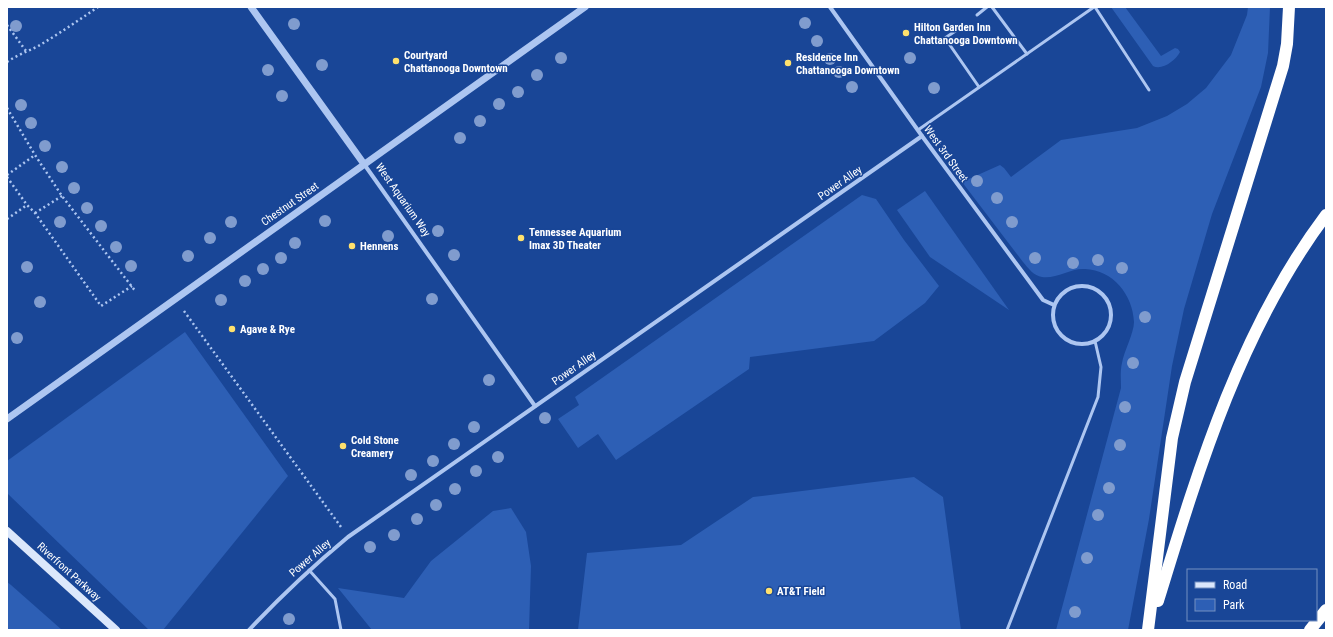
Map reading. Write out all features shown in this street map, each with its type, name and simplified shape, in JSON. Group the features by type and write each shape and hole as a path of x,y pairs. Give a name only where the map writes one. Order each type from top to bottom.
{"highway":[{"path":"1148,630 1173,431 1185,382 1283,66 1287,44 1289,7"},
{"path":"1148,630 1192,491 1222,409 1246,353 1275,294 1326,215"},
{"path":"1310,630 1326,610"}],"main road":[{"name":"Riverfront Parkway","path":"7,531 116,630"}],"street":[{"name":"West Aquarium Way","path":"252,7 536,406"},
{"name":"Chestnut Street","path":"7,418 585,7"},
{"name":"West 3rd Street","path":"830,7 922,136 1043,300 1054,305"},
{"name":"Power Alley","path":"249,630 272,605 309,570 348,538 922,136"},
{"path":"1083,285 1093,287 1101,292 1107,300 1111,309 1111,318 1103,335 1095,341 1086,344 1076,344 1066,340 1059,333 1054,324 1052,315 1058,296 1065,290 1074,286 1083,285"}],"lane":[{"path":"977,15 987,7"},
{"path":"992,7 1027,54"},
{"path":"918,130 1094,7 1149,90"},
{"path":"957,30 945,38 980,87"},
{"path":"1007,630 1098,397 1101,367 1095,341"},
{"path":"309,570 335,599 341,630"}],"path":[{"path":"7,62 15,56 62,32 98,7"},
{"path":"7,25 26,51"},
{"path":"7,108 62,196 136,292"},
{"path":"35,155 7,176 101,306 132,286"},
{"path":"35,213 62,196"},
{"path":"7,219 27,205"},
{"path":"175,299 348,538"}],"green space":[{"path":"1111,7 1125,7 1161,56 1175,48 1180,52 1178,55 1164,66 1153,66"},
{"path":"1248,7 1270,7 1268,53 1261,87 1212,214 1184,309 1172,366 1149,519 1128,630 1056,630 1121,388 1122,363 1134,326 1133,312 1130,302 1120,286 1113,279 1095,270 1079,269 1048,277 1042,277 1034,273 1023,262 962,182 1000,165 1011,177 1061,140 1137,128 1167,116 1187,104 1206,88 1231,55 1247,15"},
{"path":"925,191 1009,310 930,257 897,210"},
{"path":"862,195 876,199 904,240 939,286 925,303 874,341 750,357 749,369 616,460 598,434 578,448 558,419 579,405 575,397"},
{"path":"185,332 288,476 163,630 149,630 8,494 7,461"},
{"name":"AT&T Field","path":"914,477 943,497 961,630 578,630 587,553 681,545 753,497"},
{"path":"511,508 526,532 531,566 529,630 372,630 338,588 404,598 431,561 493,511"},
{"path":"7,582 11,585 62,630 7,630"}],"place":[{"name":"Hilton Garden Inn Chattanooga Downtown","path":"906,33"},
{"name":"Courtyard Chattanooga Downtown","path":"396,61"},
{"name":"Residence Inn Chattanooga Downtown","path":"788,63"},
{"name":"Tennessee Aquarium Imax 3D Theater","path":"521,238"},
{"name":"Hennens","path":"352,246"},
{"name":"Agave & Rye","path":"232,329"},
{"name":"Cold Stone Creamery","path":"343,446"},
{"name":"AT&T Field","path":"769,591"}]}
